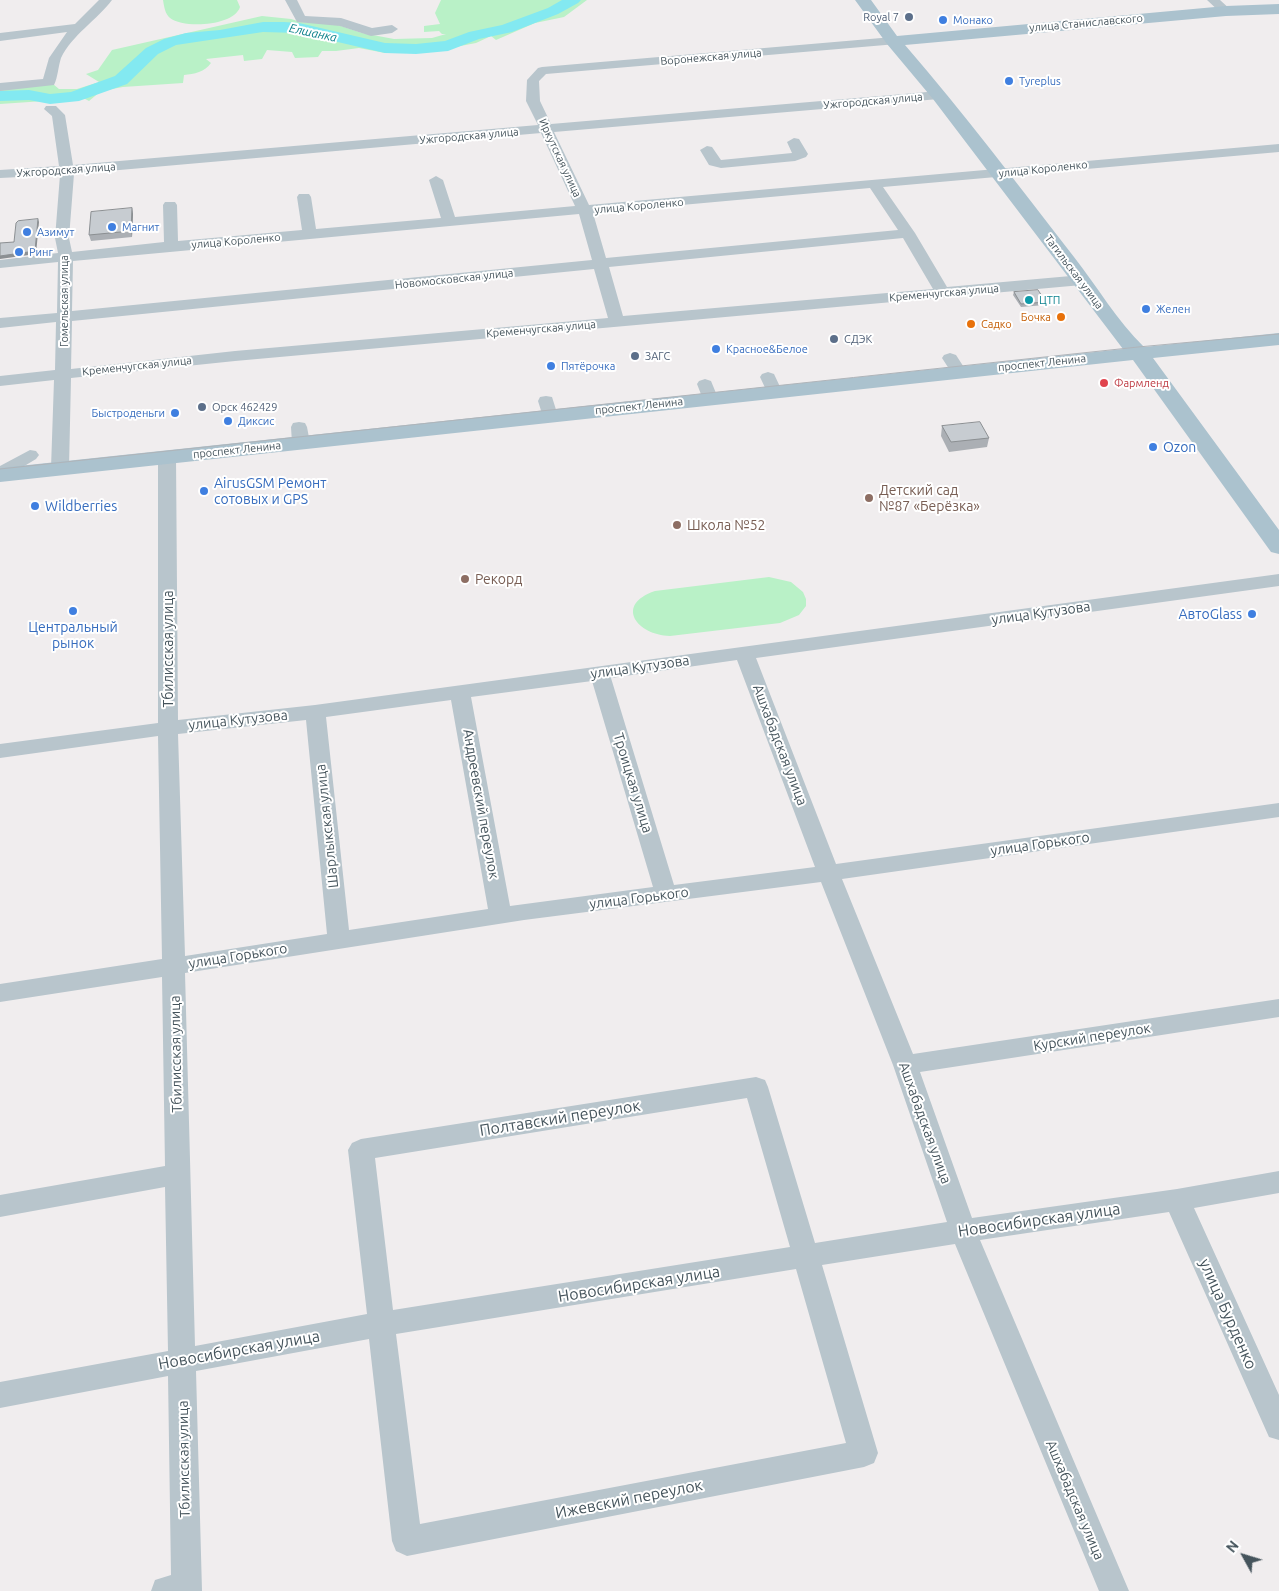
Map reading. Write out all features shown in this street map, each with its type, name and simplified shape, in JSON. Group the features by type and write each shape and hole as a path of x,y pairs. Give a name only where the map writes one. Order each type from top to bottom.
{"main road":[{"name":"Тагильская улица","path":"863,0 893,41 939,95 998,174 1082,280 1279,547"},
{"name":"улица Станиславского","path":"893,41 1226,11 1279,9"},
{"name":"проспект Ленина","path":"0,474 60,460 1131,346 1279,323"},
{"name":"проспект Ленина","path":"1131,346 1279,339"},
{"name":"проспект Ленина","path":"0,458 30,455 60,460 167,457 300,435"}],"street":[{"path":"0,87 48,82 55,58 72,34 106,0"},
{"path":"291,0 301,19 341,22 371,32 392,29"},
{"path":"1212,0 1226,11"},
{"path":"0,37 81,27"},
{"name":"Воронежская улица","path":"532,80 542,71 893,41"},
{"name":"Иркутская улица","path":"532,80 533,101 584,211 617,322"},
{"name":"Ужгородская улица","path":"0,174 547,130 939,95"},
{"name":"Гомельская улица","path":"51,109 58,115 67,170 62,238 66,258 60,460"},
{"path":"707,150 714,162 721,164 796,157 801,154 794,142"},
{"name":"улица Короленко","path":"0,264 171,246 584,211 1279,148"},
{"path":"775,159 794,191"},
{"path":"436,180 450,222"},
{"path":"874,184 908,233 943,293"},
{"path":"304,196 310,235"},
{"path":"170,205 171,246"},
{"name":"Новомосковская улица","path":"0,323 908,233"},
{"name":"Кременчугская улица","path":"0,381 235,356 1082,280"},
{"path":"0,474 30,455"},
{"name":"Тбилисская улица","path":"167,457 168,728 175,966 182,1361 180,1590"},
{"name":"улица Кутузова","path":"1,757 168,728 315,712 1279,580"},
{"name":"Ашхабадская улица","path":"744,653 905,1065 963,1231 1114,1591"},
{"name":"Троицкая улица","path":"599,672 666,894"},
{"name":"Андреевский переулок","path":"460,692 501,916"},
{"name":"Шарлыкская улица","path":"315,712 339,941"},
{"name":"улица Горького","path":"0,993 501,916 829,873 1279,810"},
{"name":"Курский переулок","path":"905,1065 1279,1008"},
{"name":"Полтавский переулок","path":"382,1324 361,1150 631,1106 756,1087 806,1257"},
{"path":"0,1206 178,1174"},
{"name":"Новосибирская улица","path":"0,1395 382,1324 963,1231 1177,1200 1279,1182"},
{"name":"улица Бурденко","path":"1177,1200 1279,1427"},
{"name":"Ижевский переулок","path":"382,1324 407,1541 864,1453 806,1257"}],"green space":[{"path":"163,0 237,0 240,7 236,13 219,22 186,24 168,16"},
{"path":"441,0 587,0 564,17 535,23 496,40 491,36 476,43 445,49 385,53 359,48 322,51 318,57 295,58 292,52 267,50 262,59 244,61 243,55 206,59 211,63 209,66 199,72 184,75 183,83 123,87 101,91 89,101 78,96 71,96 59,100 0,104 0,89 53,84 59,89 77,89 99,82 86,74 98,70 112,50 262,16 301,22 335,24 362,33 394,39 432,38 446,34 442,34 439,31 424,32 424,26 440,24 435,13"},
{"path":"769,577 791,582 803,592 806,606 799,615 780,623 670,636 648,631 640,625 633,611 635,604 643,597 655,591"}],"building":[{"name":"Магнит","path":"132,208 131,231 89,235 91,212"},
{"path":"38,219 35,251 0,256 0,243 14,242 16,223 18,221"},
{"name":"ЦТП","path":"1038,290 1046,302 1021,304 1014,292"},
{"path":"980,422 989,438 951,442 942,426"}],"waterway":[{"name":"Елшанка","path":"0,96 29,95 50,99 73,97 121,80 152,51 170,42 186,38 220,35 263,27 284,27 299,28 385,48 416,49 448,46 475,35 506,29 553,11 573,0"}],"tram line":[{"path":"0,469 1138,347 1279,334"}],"place":[{"name":"Royal 7","path":"909,17"},
{"name":"Монако","path":"943,20"},
{"name":"Tyreplus","path":"1009,81"},
{"name":"Магнит","path":"112,227"},
{"name":"Азимут","path":"27,232"},
{"name":"Ринг","path":"19,252"},
{"name":"ЦТП","path":"1029,300"},
{"name":"Желен","path":"1146,309"},
{"name":"Бочка","path":"1061,317"},
{"name":"Садко","path":"971,324"},
{"name":"СДЭК","path":"834,339"},
{"name":"Красное&Белое","path":"716,349"},
{"name":"ЗАГС","path":"635,356"},
{"name":"Пятёрочка","path":"551,366"},
{"name":"Фармленд","path":"1104,383"},
{"name":"Орск 462429","path":"202,407"},
{"name":"Быстроденьги","path":"175,413"},
{"name":"Диксис","path":"228,421"},
{"name":"Ozon","path":"1153,447"},
{"name":"AirusGSM Ремонт сотовых и GPS","path":"204,491"},
{"name":"Детский сад №87 «Берёзка»","path":"869,498"},
{"name":"Wildberries","path":"35,506"},
{"name":"Школа №52","path":"677,525"},
{"name":"Рекорд","path":"465,579"},
{"name":"Центральный рынок","path":"73,611"},
{"name":"АвтоGlass","path":"1252,614"}]}
